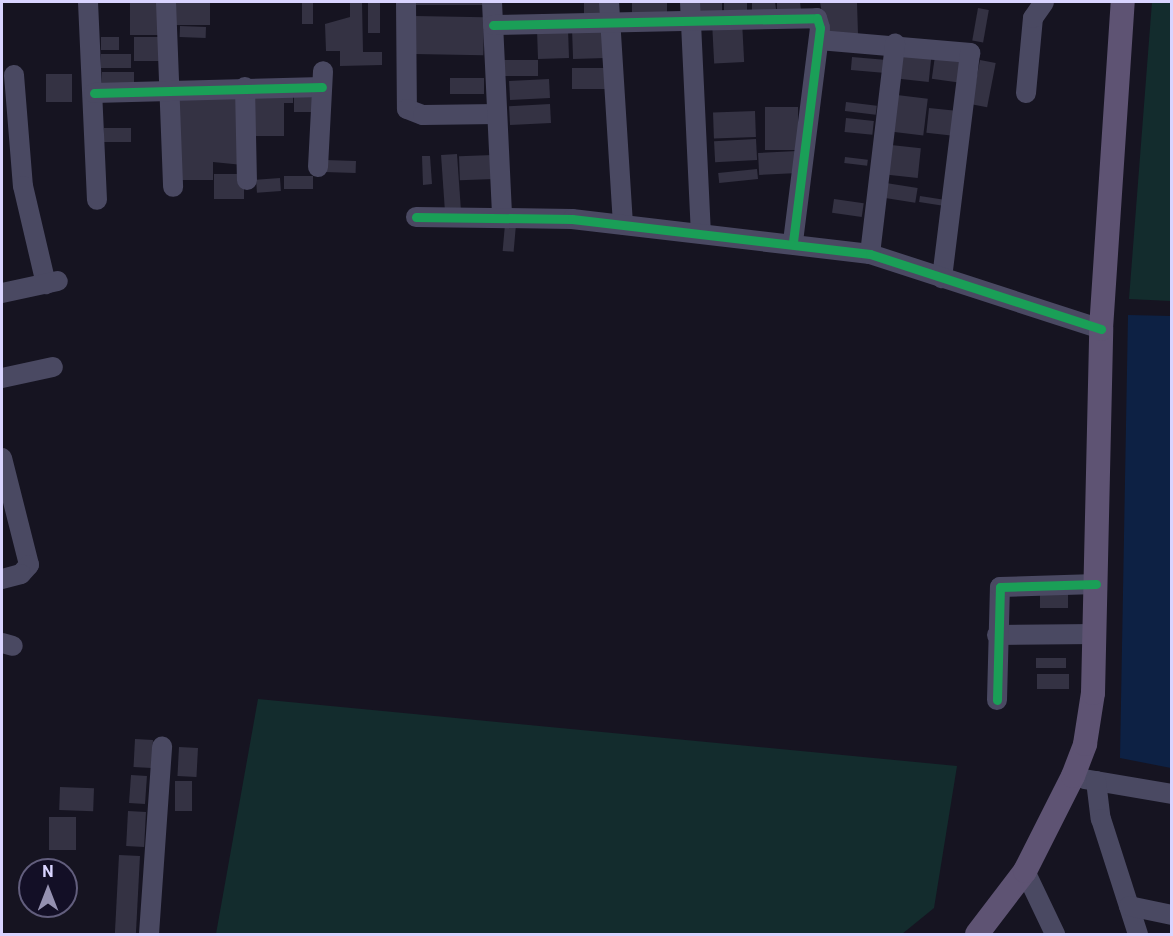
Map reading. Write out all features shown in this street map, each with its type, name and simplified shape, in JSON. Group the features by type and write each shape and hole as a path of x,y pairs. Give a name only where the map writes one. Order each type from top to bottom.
{"main road":[{"path":"977,934 1025,871 1084,778 1085,744 1093,693 1101,328 1123,2"}],"street":[{"path":"88,2 94,93 97,200"},
{"path":"166,2 173,187"},
{"path":"406,2 408,109 423,115 497,114"},
{"path":"492,2 502,218"},
{"path":"609,2 623,225"},
{"path":"690,2 701,232"},
{"path":"1026,93 1033,18 1044,2"},
{"path":"493,24 610,25 691,22 806,9 820,21 819,40 793,243"},
{"path":"819,40 896,43 970,53 942,278"},
{"path":"870,254 896,43"},
{"path":"2,293 52,283 10,158 14,75"},
{"path":"94,93 168,88 244,87 322,79 318,167"},
{"path":"244,87 247,180"},
{"path":"416,217 502,218 623,225 701,232 870,254 1101,328"},
{"path":"2,378 53,367"},
{"path":"2,458 29,565 21,574 2,579"},
{"path":"997,700 1000,587 1096,584"},
{"path":"997,634 1095,634"},
{"path":"148,934 162,746"},
{"path":"1084,778 1172,794"},
{"path":"1084,778 1101,819 1138,934"},
{"path":"1025,871 1051,931"},
{"path":"1130,906 1172,915"}],"green space":[{"path":"1152,2 1171,2 1171,301 1129,299"},
{"path":"258,699 957,766 934,908 902,934 216,934"}],"water":[{"path":"1128,315 1171,316 1171,768 1120,758"}],"building":[{"path":"130,2 163,2 163,35 130,35"},
{"path":"174,2 210,2 210,25 174,25"},
{"path":"302,2 313,2 313,24 302,24"},
{"path":"350,2 362,2 363,52 382,52 382,65 340,66 340,51 326,51 325,24 350,17"},
{"path":"368,2 380,2 380,33 368,33"},
{"path":"412,2 483,2 483,5 412,5"},
{"path":"584,2 602,2 602,15 584,15"},
{"path":"632,2 667,2 667,19 632,19"},
{"path":"695,2 722,2 722,12 696,14"},
{"path":"724,2 747,2 747,16 724,16"},
{"path":"752,2 775,2 776,9 752,11"},
{"path":"777,2 800,2 801,10 777,12"},
{"path":"820,2 857,2 858,35 826,35"},
{"path":"978,8 989,10 983,42 972,40"},
{"path":"415,16 484,17 483,55 414,54"},
{"path":"742,21 744,62 714,64 712,23"},
{"path":"180,26 206,27 206,38 180,37"},
{"path":"604,28 605,58 573,59 572,29"},
{"path":"568,29 569,58 538,59 537,30"},
{"path":"101,37 119,37 119,50 101,50"},
{"path":"134,37 165,37 165,61 134,61"},
{"path":"902,49 932,52 929,82 899,79"},
{"path":"101,54 131,54 131,68 101,68"},
{"path":"935,56 964,60 961,83 932,79"},
{"path":"852,57 884,60 883,73 851,70"},
{"path":"501,60 538,60 538,76 501,76"},
{"path":"980,60 996,63 987,107 971,104"},
{"path":"572,68 606,68 606,89 572,89"},
{"path":"102,72 134,72 134,89 102,89"},
{"path":"46,74 72,74 72,102 46,102"},
{"path":"450,78 484,78 484,94 450,94"},
{"path":"549,79 550,98 510,100 509,81"},
{"path":"252,94 293,94 293,103 284,103 284,136 252,136"},
{"path":"897,95 928,99 923,136 892,132"},
{"path":"294,96 314,96 314,112 294,112"},
{"path":"177,99 242,99 243,165 213,162 213,180 177,180"},
{"path":"846,102 877,106 876,115 845,111"},
{"path":"550,104 551,123 510,125 509,106"},
{"path":"765,107 798,107 798,150 765,150"},
{"path":"929,108 956,111 953,136 926,133"},
{"path":"755,111 756,137 714,138 713,112"},
{"path":"846,118 874,121 872,135 845,132"},
{"path":"104,128 131,128 131,142 104,142"},
{"path":"756,139 757,160 715,162 714,141"},
{"path":"891,145 921,148 918,178 888,175"},
{"path":"797,151 798,173 759,175 758,153"},
{"path":"457,154 461,210 445,211 441,155"},
{"path":"493,155 494,179 460,180 459,156"},
{"path":"422,156 430,156 432,184 423,185"},
{"path":"845,157 868,160 867,166 844,163"},
{"path":"325,160 356,161 356,173 325,172"},
{"path":"757,169 758,179 719,183 718,173"},
{"path":"214,174 244,174 244,199 214,199"},
{"path":"284,176 313,176 313,189 284,189"},
{"path":"280,178 281,191 257,193 256,180"},
{"path":"886,183 918,188 915,203 884,198"},
{"path":"920,196 946,200 945,206 919,202"},
{"path":"834,199 864,203 862,217 832,213"},
{"path":"505,224 516,225 514,252 503,251"},
{"path":"1040,589 1068,589 1068,608 1040,608"},
{"path":"1036,658 1066,658 1066,668 1036,668"},
{"path":"1037,674 1069,674 1069,689 1037,689"},
{"path":"135,739 153,740 152,768 134,767"},
{"path":"179,747 198,748 196,777 177,776"},
{"path":"131,775 147,776 145,804 129,803"},
{"path":"175,781 192,781 192,811 175,811"},
{"path":"60,787 94,788 93,811 59,810"},
{"path":"128,811 146,812 144,847 126,846"},
{"path":"49,817 76,817 76,850 49,850"},
{"path":"119,855 140,856 136,934 115,934"}],"cycle path":[{"path":"493,25 817,18 820,28 793,243"},
{"path":"94,93 322,87"},
{"path":"416,217 572,219 870,254 1101,329"},
{"path":"997,700 1000,587 1096,584"}]}
